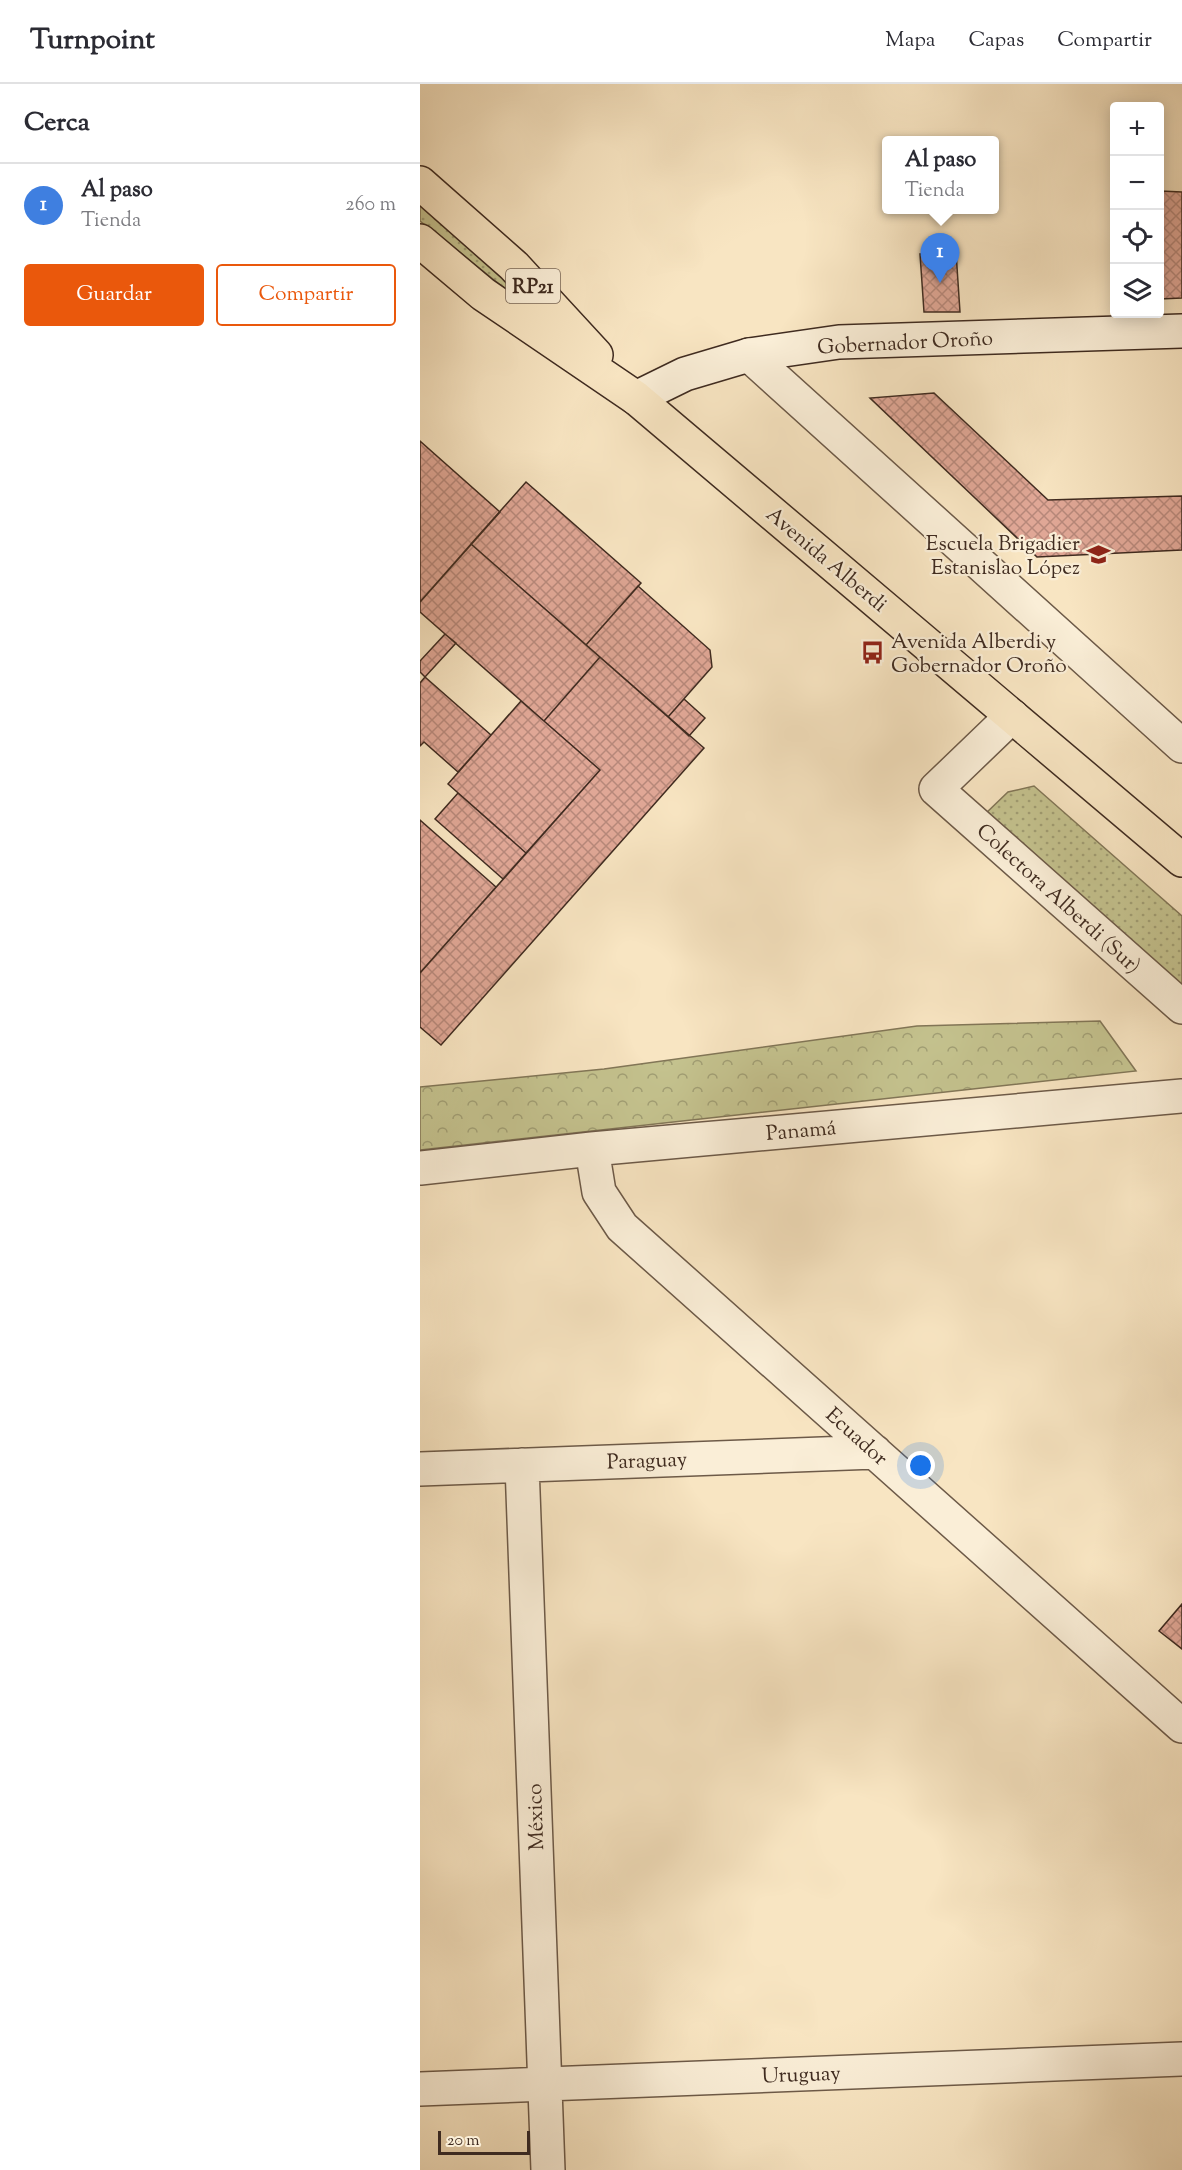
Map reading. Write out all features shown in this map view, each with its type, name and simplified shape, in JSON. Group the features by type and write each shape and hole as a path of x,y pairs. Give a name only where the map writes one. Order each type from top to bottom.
{"main road":[{"name":"Avenida Alberdi","path":"420,183 514,266 636,398"},
{"name":"Avenida Alberdi","path":"420,241 483,294 636,398 1182,860"}],"street":[{"name":"Gobernador Oroño","path":"636,398 685,374 749,355 839,342 1182,332"},
{"path":"749,355 1182,746"},
{"name":"Colectora Alberdi (Sur)","path":"1012,716 936,789 1182,1007"},
{"name":"Panamá","path":"420,1168 592,1149 1182,1096"},
{"name":"Ecuador","path":"592,1149 599,1192 622,1227 1182,1726"},
{"name":"Paraguay","path":"420,1469 875,1452"},
{"name":"México","path":"522,1465 548,2170"},
{"name":"Uruguay","path":"420,2089 1182,2059"}],"green space":[{"path":"420,203 513,284 508,291 420,221"},
{"path":"1034,786 1182,916 1182,986 982,817 1008,792"},
{"path":"1100,1021 1136,1071 420,1150 420,1087 604,1069 917,1026"}],"building":[{"path":"1164,191 1182,192 1182,298 1164,299"},
{"path":"956,252 960,312 924,312 920,254"},
{"path":"934,393 1048,500 1182,496 1182,550 1037,557 870,398"},
{"path":"420,441 500,512 420,602"},
{"path":"526,482 641,583 586,645 471,544"},
{"path":"471,544 600,657 544,721 420,612 420,602"},
{"path":"638,586 710,650 712,667 668,717 586,645"},
{"path":"445,634 456,643 425,677 420,672 420,661"},
{"path":"600,657 704,748 441,1045 420,1027 420,973 600,770 544,721"},
{"path":"425,677 491,735 458,772 424,742 420,746 420,683"},
{"path":"684,699 705,718 689,736 668,717"},
{"path":"521,701 600,770 526,853 448,784"},
{"path":"458,793 526,853 503,879 435,819"},
{"path":"420,820 496,887 420,973"},
{"path":"1182,1604 1182,1649 1159,1631"}],"place":[{"name":"Al paso","path":"940,283"},
{"name":"Escuela Brigadier Estanislao López","path":"1098,555"},
{"name":"Avenida Alberdi y Gobernador Oroño","path":"873,653"}]}
